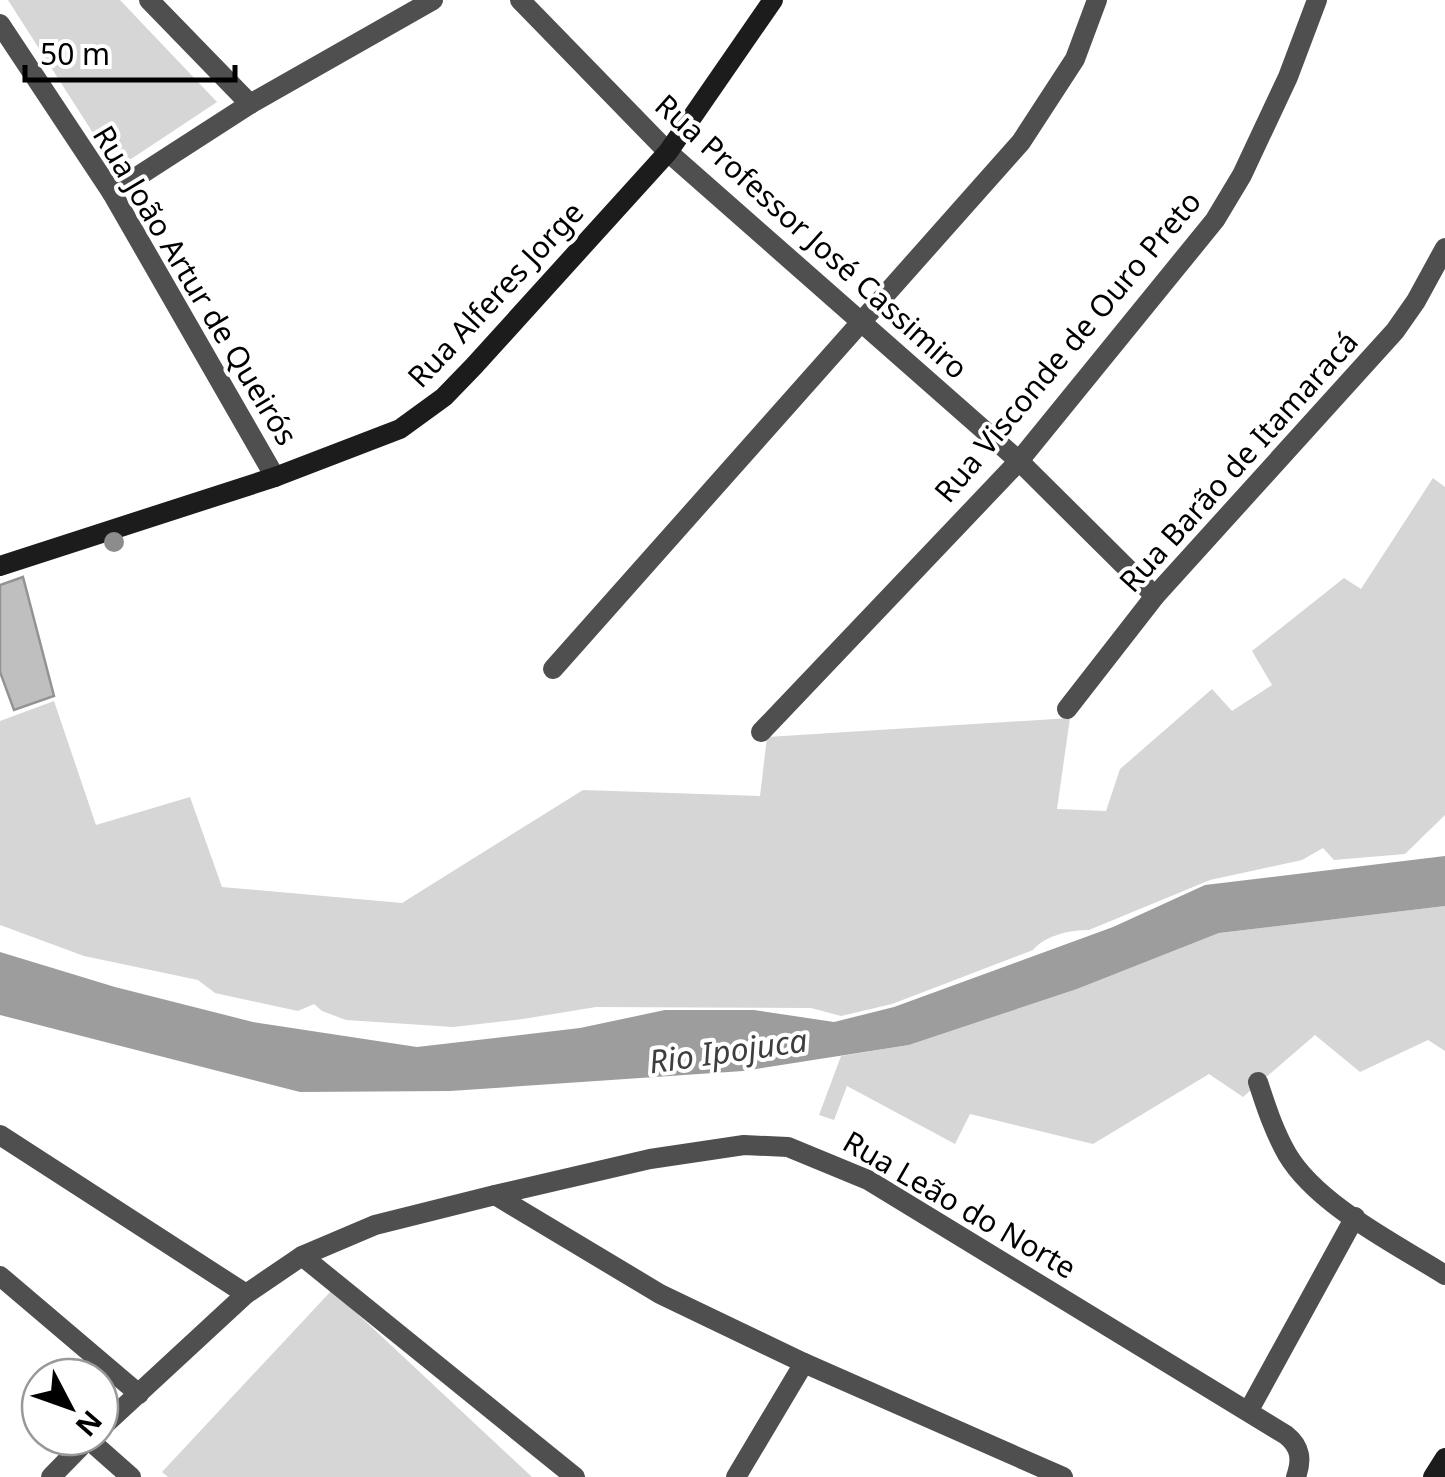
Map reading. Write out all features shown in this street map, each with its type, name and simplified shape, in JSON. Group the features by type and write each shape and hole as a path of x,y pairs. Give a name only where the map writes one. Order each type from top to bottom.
{"street":[{"path":"149,0 250,104"},
{"path":"112,193 250,104 433,0"},
{"name":"Rua Professor José Cassimiro","path":"520,0 668,152 1019,461 1155,596"},
{"name":"Rua Alferes Jorge","path":"0,566 275,477 400,429 444,398 668,152 773,0"},
{"path":"552,669 1022,142 1075,58 1098,0"},
{"name":"Rua Visconde de Ouro Preto","path":"761,732 1019,461 1214,220 1242,175 1265,126 1317,0"},
{"name":"Rua João Artur de Queirós","path":"0,24 112,193 275,477"},
{"name":"Rua Barão de Itamaracá","path":"1066,709 1155,596 1395,331 1445,248"},
{"path":"1258,1082 1272,1126 1289,1158 1309,1180 1354,1217 1445,1276"},
{"path":"0,1135 246,1294"},
{"name":"Rua Leão do Norte","path":"120,1411 246,1294 302,1256 375,1226 650,1159 744,1145 788,1147 868,1180 1249,1410 1296,1444 1300,1464 1296,1477"},
{"path":"495,1195 660,1294 1063,1477"},
{"path":"1249,1410 1354,1217"},
{"path":"302,1256 574,1477"},
{"path":"0,1276 140,1394"},
{"path":"736,1477 804,1362"},
{"name":"Rua Leão do Norte","path":"51,1477 71,1457"},
{"path":"112,1457 130,1477"},
{"path":"1433,1477 1445,1458"}],"shaded area":[{"path":"8,0 120,0 217,102 116,169"},
{"path":"1433,478 1445,487 1445,815 1405,854 1334,860 1323,848 1302,860 1210,880 1089,930 1051,937 1033,950 892,1004 841,1016 811,1008 596,1007 453,1027 346,1020 314,1004 298,1011 215,993 198,980 84,956 0,925 0,721 54,701 96,825 190,797 222,887 402,903 583,790 760,796 767,737 1070,718 1057,809 1106,811 1120,769 1212,689 1232,711 1272,685 1252,651 1344,578 1361,589"},
{"path":"1445,906 1445,1051 1428,1040 1360,1072 1315,1035 1243,1097 1209,1074 1093,1144 970,1114 955,1144 847,1086 834,1120 819,1115 841,1056 909,1045 1077,989 1219,933"},
{"path":"332,1290 532,1477 168,1477 162,1472"}],"water":[{"name":"Rio Ipojuca","path":"1445,856 1445,906 1219,933 1077,989 909,1045 743,1071 450,1091 300,1092 0,1015 0,952 115,987 253,1022 417,1047 580,1028 665,1010 754,1010 834,1022 894,1007 1113,927 1205,885"}],"building":[{"path":"23,577 54,696 14,710 0,672 0,585"}]}
